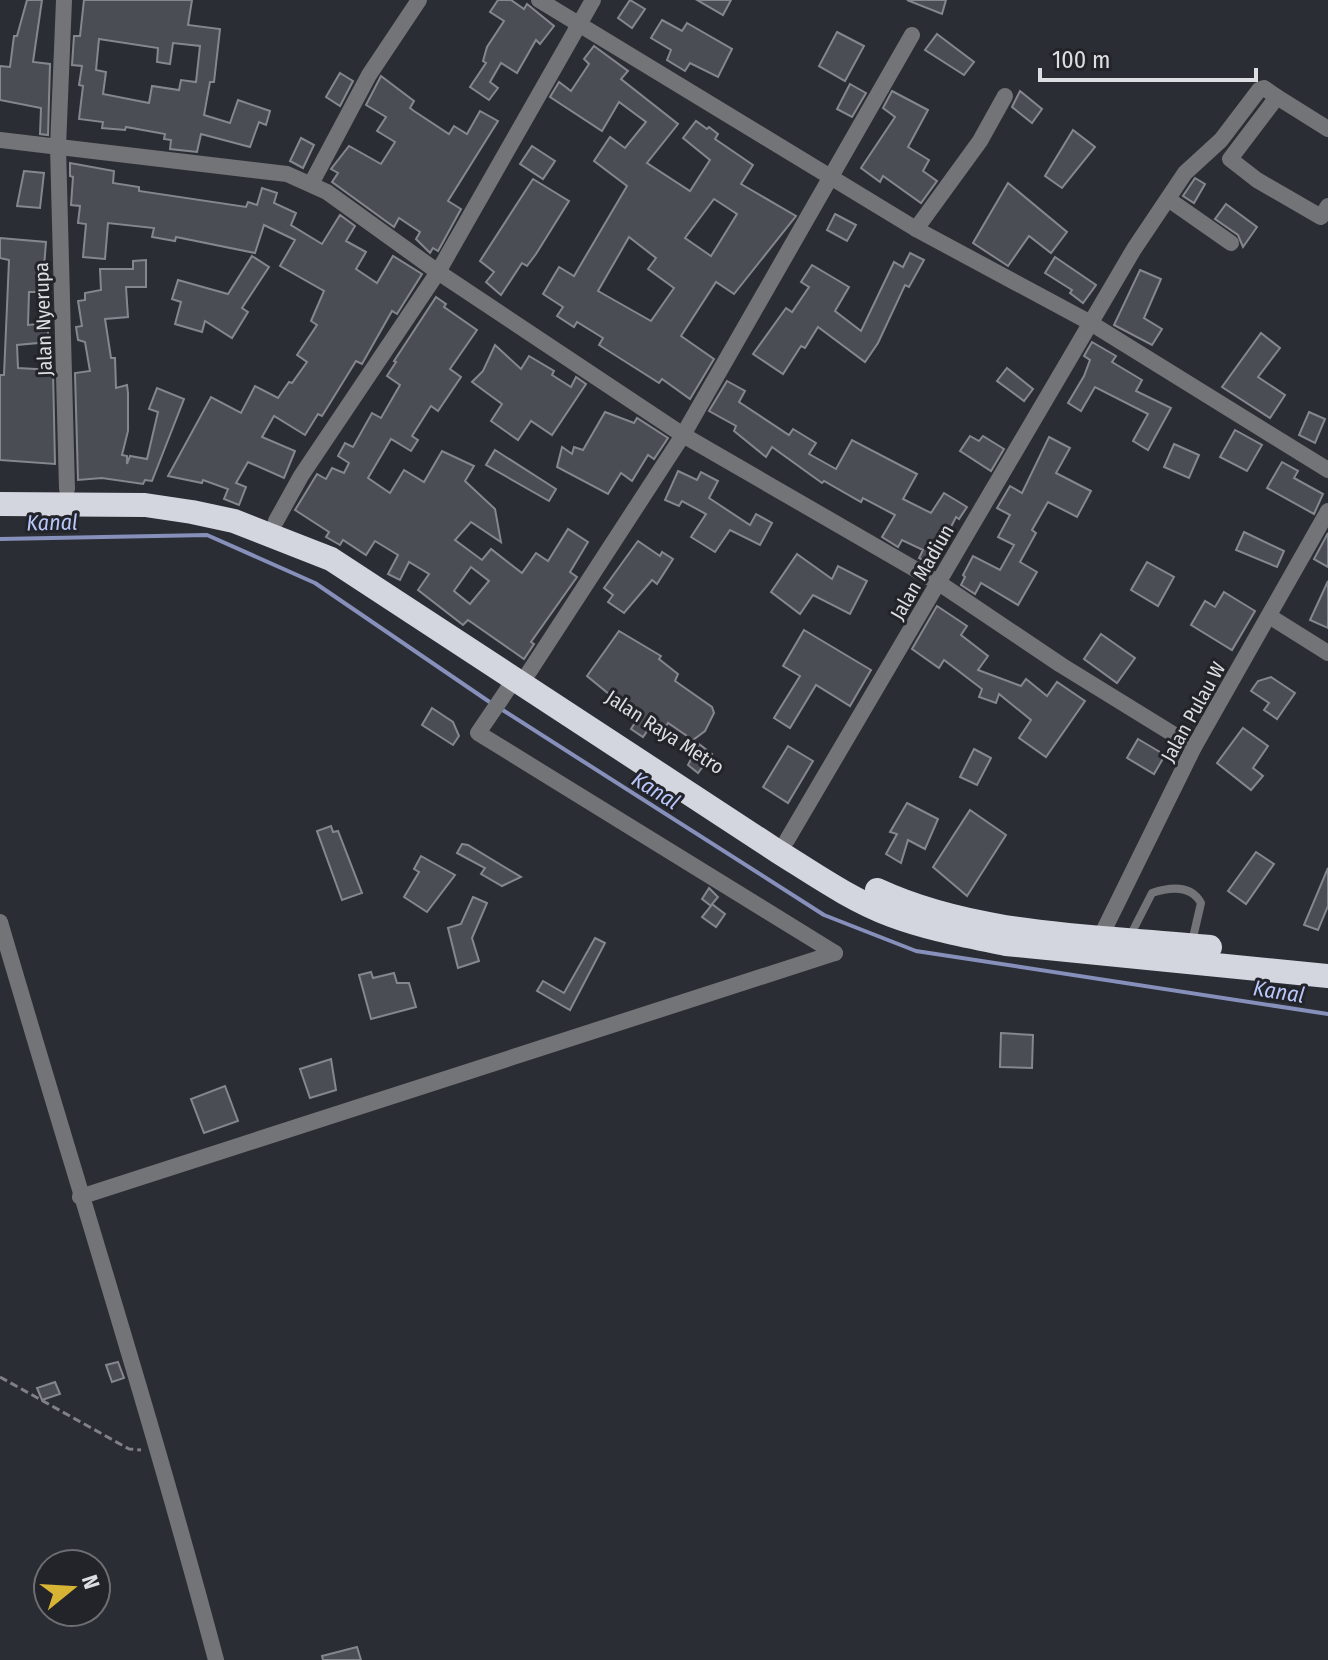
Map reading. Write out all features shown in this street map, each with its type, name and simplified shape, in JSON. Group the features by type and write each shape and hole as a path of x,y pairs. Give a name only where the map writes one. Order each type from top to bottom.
{"highway":[{"name":"Jalan Raya Metro","path":"0,490 140,489 191,495 236,505 276,521 336,551 522,676 855,880 895,899 1100,945"},
{"path":"0,504 145,505 234,521 331,559 522,676 777,851 846,894 880,910 953,934 1328,961"},
{"path":"1190,953 1328,976"}],"street":[{"name":"Jalan Nyerupa","path":"64,0 58,147 67,489"},
{"path":"311,184 369,75 419,0"},
{"path":"539,0 916,229 1089,322 1328,470"},
{"path":"276,521 301,476 438,272 593,0"},
{"path":"80,1197 835,953 478,733 522,676 683,435 912,35"},
{"name":"Jalan Madiun","path":"787,840 1089,322 1185,173 1221,140 1259,90 1264,88 1277,97"},
{"path":"916,229 980,141 1005,96"},
{"path":"1328,129 1277,97 1230,159 1257,180 1321,217 1328,206"},
{"path":"0,140 287,174 311,184 683,435 939,583 1061,665 1194,747"},
{"path":"1168,199 1231,243"},
{"name":"Jalan Pulau W","path":"1100,945 1194,747 1328,511"},
{"path":"1269,616 1328,653"},
{"path":"0,922 80,1197 160,1452 216,1660"}],"lane":[{"path":"1126,947 1152,893 1175,887 1194,893 1201,903 1190,953"}],"path":[{"path":"0,1377 129,1449 160,1452"}],"building":[{"path":"27,0 42,0 33,62 50,64 48,135 40,134 41,108 0,100 0,66 10,67 14,36 17,36"},
{"path":"84,0 192,0 188,25 220,29 214,82 210,82 204,115 230,123 238,100 270,111 266,125 259,122 250,147 201,134 197,152 170,149 171,140 164,139 165,134 126,127 125,130 102,128 103,122 79,119 82,66 72,65 74,36 80,36","holes":["99,39 158,48 157,62 170,64 173,43 200,46 196,82 181,80 179,90 152,86 149,103 103,94 106,72 96,70"]},
{"path":"498,0 511,0 524,9 527,4 554,26 540,44 536,40 517,73 501,63 490,82 498,88 489,100 470,87 486,63 483,61 487,47 504,21 490,12"},
{"path":"630,0 645,9 632,28 618,18"},
{"path":"697,0 731,0 723,15"},
{"path":"907,0 946,0 942,14"},
{"path":"662,20 682,31 687,23 732,49 718,77 690,63 685,71 667,60 671,50 651,38"},
{"path":"837,32 864,46 845,81 819,66"},
{"path":"937,34 974,62 964,75 925,50"},
{"path":"594,46 628,71 621,79 678,124 647,163 690,191 710,160 683,138 696,121 707,129 709,127 718,134 715,139 753,165 741,184 796,216 734,294 716,282 681,336 714,359 690,399 662,379 659,383 599,345 603,338 577,322 574,327 557,316 563,307 543,294 559,267 574,276 627,186 594,161 610,137 625,148 646,122 619,102 602,131 550,97 559,82 571,91 589,64 584,59","holes":["714,199 737,214 711,256 685,238","629,237 656,258 648,269 674,288 651,321 598,291"]},
{"path":"340,73 353,81 340,106 326,97"},
{"path":"381,76 414,101 410,108 449,134 454,126 467,134 480,111 498,121 448,201 461,209 438,251 433,248 430,253 416,239 420,232 399,218 394,227 332,182 338,173 331,169 349,146 381,164 395,142 377,131 386,117 366,105"},
{"path":"850,84 866,93 852,117 837,109"},
{"path":"892,91 928,110 908,147 929,160 923,171 937,181 921,203 883,176 880,182 861,168 895,117 883,108"},
{"path":"1020,91 1042,109 1032,123 1012,107"},
{"path":"1073,130 1095,147 1062,188 1045,176"},
{"path":"301,138 314,145 303,168 290,161"},
{"path":"532,146 555,161 543,179 520,164"},
{"path":"70,163 114,171 113,183 139,187 139,191 246,207 248,202 257,205 262,188 277,193 274,203 296,213 291,225 322,244 340,215 355,226 346,241 366,252 356,269 377,283 393,256 422,274 397,314 392,311 362,364 356,361 322,416 318,414 305,435 274,416 262,437 295,451 284,478 248,462 236,483 246,487 239,505 224,499 228,489 203,480 202,483 168,476 211,397 241,413 255,386 278,398 289,382 292,383 307,362 297,355 317,325 311,321 324,291 280,266 295,240 264,225 255,253 176,237 175,241 152,237 154,228 108,223 105,259 83,257 86,224 78,223 80,206 71,205 73,177 70,176"},
{"path":"24,171 44,173 40,208 17,206"},
{"path":"1195,178 1205,184 1194,203 1183,196"},
{"path":"533,179 569,201 536,254 527,266 522,263 501,295 486,282 494,272 480,261"},
{"path":"1008,183 1067,232 1051,253 1029,236 1008,266 973,243"},
{"path":"1226,204 1257,227 1243,247 1238,235 1215,219"},
{"path":"835,214 856,225 847,241 827,230"},
{"path":"0,238 46,242 42,292 29,292 28,325 47,323 49,342 17,345 18,368 53,370 55,464 0,460 0,375 4,375 9,260 0,258"},
{"path":"910,253 924,260 909,287 905,285 878,343 865,362 818,327 783,374 753,354 786,308 792,312 809,287 801,282 812,265 849,287 835,311 861,331 894,262 903,267"},
{"path":"252,256 269,267 242,308 248,312 232,338 205,321 202,332 175,324 181,302 172,299 178,280 228,294"},
{"path":"1055,257 1096,285 1083,303 1070,293 1072,290 1045,273"},
{"path":"146,260 146,287 126,287 128,317 105,319 111,358 115,358 116,388 127,385 128,431 122,455 127,456 127,464 130,456 147,459 158,412 149,409 157,388 184,399 152,481 145,480 143,484 102,478 78,480 75,373 90,371 85,342 78,340 76,327 82,326 78,301 85,300 85,293 101,290 100,269 133,269 133,261"},
{"path":"1140,270 1161,279 1144,318 1162,329 1152,345 1114,325"},
{"path":"436,297 446,304 444,307 477,330 450,369 461,377 438,411 431,406 412,436 418,440 411,451 391,439 368,478 390,493 404,470 424,482 442,451 474,466 465,481 495,509 501,542 471,522 455,540 482,560 491,549 522,573 536,553 548,561 568,529 588,542 570,572 577,577 531,642 534,644 524,659 468,620 463,625 418,590 429,574 409,562 400,580 388,574 398,555 375,541 366,555 343,540 340,545 326,537 329,532 295,510 317,474 326,479 332,468 344,473 349,463 338,456 345,443 353,447 372,413 381,418 400,385 387,376","holes":["471,567 489,581 470,604 454,591"]},
{"path":"1261,333 1280,348 1258,377 1285,395 1270,418 1222,387"},
{"path":"1092,342 1116,356 1112,362 1142,380 1136,391 1171,408 1148,450 1133,441 1148,414 1095,387 1081,411 1068,403 1084,376 1090,360 1084,356"},
{"path":"495,345 521,369 529,356 554,371 552,375 571,387 576,377 586,384 552,435 531,421 518,440 491,421 502,404 472,382 483,371"},
{"path":"1007,368 1033,389 1024,401 997,381"},
{"path":"727,381 745,391 739,402 789,435 793,429 816,443 809,454 836,469 852,440 917,474 903,499 931,513 944,493 967,507 959,519 956,517 932,565 919,558 923,550 902,540 898,547 882,537 895,515 863,498 861,502 824,481 822,483 772,447 766,457 734,431 736,426 709,411"},
{"path":"605,412 634,423 637,418 668,438 654,459 648,455 632,481 621,473 608,494 557,467 562,447 572,454 574,447 583,450"},
{"path":"1309,412 1325,419 1315,443 1299,435"},
{"path":"1235,430 1262,445 1247,471 1220,457"},
{"path":"970,436 979,441 983,436 1004,449 991,471 960,451"},
{"path":"1049,437 1070,448 1056,473 1091,491 1077,517 1048,502 1032,530 1036,533 1020,562 1037,572 1018,605 981,583 975,594 961,585 963,575 973,556 1000,570 1014,545 998,537 1010,515 997,508 1010,486 1022,493"},
{"path":"1174,444 1199,455 1189,478 1164,467"},
{"path":"495,450 556,489 549,501 486,465"},
{"path":"1282,462 1298,471 1294,478 1323,494 1314,514 1267,488"},
{"path":"678,471 697,480 701,472 718,481 709,498 750,525 756,514 772,523 760,545 730,530 715,552 691,537 706,514 682,501 679,506 665,500"},
{"path":"1244,532 1284,551 1277,567 1236,550"},
{"path":"1328,533 1328,567 1314,559"},
{"path":"638,541 660,556 662,552 673,559 657,584 652,580 624,613 608,602 613,595 604,588"},
{"path":"797,554 832,579 838,566 867,581 850,614 813,595 800,614 771,592"},
{"path":"1147,562 1174,577 1158,606 1131,590"},
{"path":"1328,581 1328,628 1310,620"},
{"path":"1224,592 1255,611 1232,650 1191,625 1205,601 1215,607"},
{"path":"937,606 967,626 961,635 988,656 978,670 1021,686 1026,679 1047,696 1057,682 1085,701 1046,757 1019,738 1031,720 999,694 996,703 979,697 982,689 944,660 939,668 912,649"},
{"path":"804,630 871,670 850,706 816,685 790,728 774,718 800,676 783,666"},
{"path":"619,631 661,656 659,659 678,674 675,681 712,707 714,713 705,731 693,740 668,723 664,730 652,724 643,737 631,729 638,718 587,676"},
{"path":"1101,634 1135,658 1117,683 1084,659"},
{"path":"1271,677 1295,693 1277,719 1264,710 1269,703 1251,691 1258,681"},
{"path":"432,708 453,722 459,736 453,745 422,725"},
{"path":"1243,728 1268,746 1253,768 1263,776 1251,790 1217,763"},
{"path":"1138,739 1165,755 1154,774 1127,758"},
{"path":"699,744 712,754 698,773 688,765"},
{"path":"788,746 813,761 788,803 763,787"},
{"path":"974,749 991,758 977,785 960,777"},
{"path":"907,803 938,819 925,849 908,840 901,863 886,854 897,834 890,832"},
{"path":"970,810 1006,835 967,896 933,867"},
{"path":"331,826 333,832 338,831 362,893 342,900 317,831"},
{"path":"462,844 521,877 502,886 481,874 485,868 457,853"},
{"path":"1256,852 1274,864 1246,904 1228,891"},
{"path":"421,856 455,875 427,912 404,897 419,872 414,869"},
{"path":"1328,868 1328,906 1318,930 1304,925"},
{"path":"709,888 718,897 712,904 725,914 716,927 702,917 711,906 702,899"},
{"path":"473,897 487,903 472,938 479,961 458,968 448,928 461,924"},
{"path":"595,938 605,943 570,1010 537,991 543,981 564,993"},
{"path":"371,972 373,978 394,973 397,983 409,983 416,1007 371,1019 359,975"},
{"path":"1001,1033 1033,1035 1032,1068 1000,1067"},
{"path":"331,1059 336,1090 310,1098 300,1069"},
{"path":"225,1086 238,1121 204,1133 191,1099"},
{"path":"118,1362 124,1378 112,1382 106,1365"},
{"path":"55,1382 60,1394 42,1400 37,1388"},
{"path":"357,1647 361,1660 323,1660 322,1656"}],"waterway":[{"name":"Kanal","path":"0,539 207,535 315,583 494,705"},
{"name":"Kanal","path":"501,709 824,915 916,951 1328,1014"}]}
